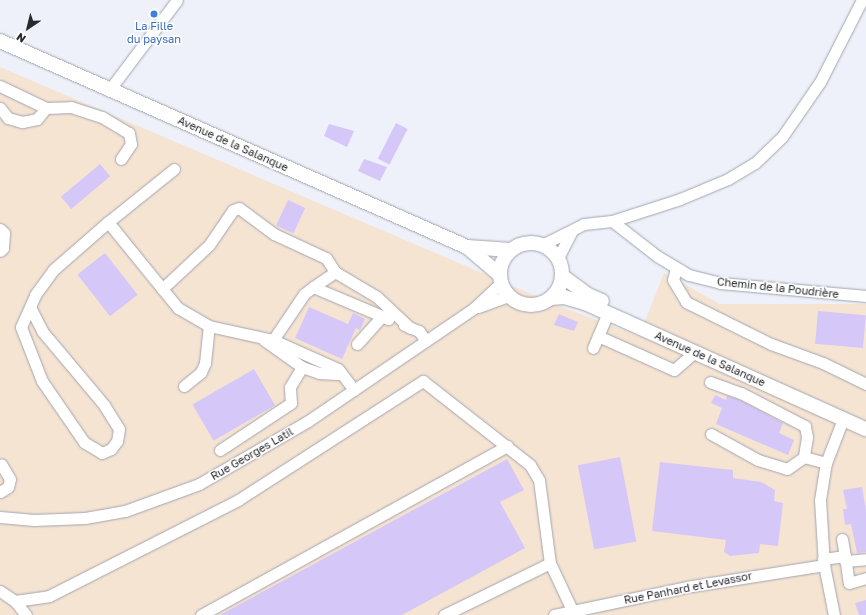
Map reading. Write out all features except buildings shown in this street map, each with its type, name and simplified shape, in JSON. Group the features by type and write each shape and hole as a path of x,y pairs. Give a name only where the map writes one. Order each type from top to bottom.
{"main road":[{"name":"Avenue de la Salanque","path":"0,41 467,247"},
{"path":"467,247 500,279 509,296 525,305 534,305 551,298 557,292 562,276 558,258 542,245 526,243 511,250 505,257 500,279"},
{"path":"467,247 511,250"},
{"name":"Avenue de la Salanque","path":"562,276 588,295 866,420"},
{"name":"Avenue de la Salanque","path":"551,298 571,299 608,313 866,429"}],"street":[{"path":"110,90 177,0"},
{"path":"542,245 571,232 584,224 612,221 686,196 728,179 755,163 782,137 820,82 862,0"},
{"path":"0,86 46,108 70,107 102,117 129,133 131,144 121,159"},
{"path":"0,108 8,118 22,122 36,119 46,108"},
{"path":"30,307 42,331 104,405 119,429 117,441 111,449 102,453 84,442 42,381 21,327 35,295 53,270 108,222 174,169"},
{"path":"162,289 209,245 233,210 239,208 274,234 326,258 335,272 377,297 410,328"},
{"name":"Chemin de la Poudrière","path":"612,221 676,268 689,275 720,284 866,296"},
{"path":"108,222 178,308 209,326 273,340 338,370 354,390"},
{"path":"0,228 4,233 3,248 0,251"},
{"path":"558,258 571,232"},
{"path":"676,268 673,280 686,302 771,344 823,363 866,384"},
{"path":"273,340 304,294 335,272"},
{"name":"Rue Georges Latil","path":"0,517 34,520 86,518 125,511 155,502 198,484 236,465 354,390 474,308 500,279"},
{"path":"313,287 419,331 426,341"},
{"name":"Rue Georges Latil","path":"474,308 509,296"},
{"path":"593,348 608,313"},
{"path":"358,344 382,316"},
{"path":"184,386 201,372 205,362 209,326"},
{"path":"598,336 674,370 695,352"},
{"path":"260,337 302,366 319,372 342,374"},
{"path":"220,450 290,403 290,387 302,366"},
{"path":"15,601 49,596 238,500 423,381 530,465 539,480 550,563 572,610"},
{"path":"710,382 741,393 805,426 807,437 804,457 787,469 758,460 711,434"},
{"path":"834,615 824,562 820,500 826,463 843,419"},
{"path":"201,615 507,446"},
{"path":"804,457 826,463"},
{"path":"0,492 8,487 10,479 1,464"},
{"path":"842,539 849,583 866,578"},
{"name":"Rue Panhard et Levassor","path":"554,615 572,610 845,558 866,559"},
{"path":"444,615 550,563"},
{"path":"0,591 15,601 26,615"}],"shaded area":[{"path":"0,67 562,307 639,336 664,273 720,304 866,304 866,615 0,615"}],"place":[{"name":"La Fille du paysan","path":"154,14"}]}
